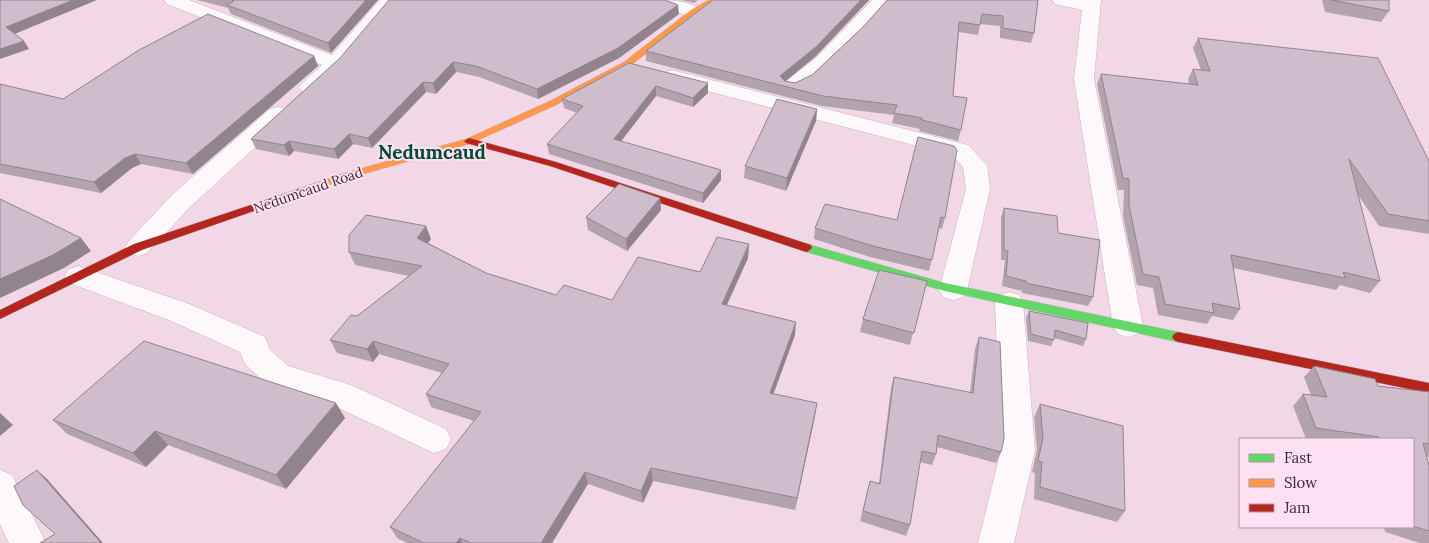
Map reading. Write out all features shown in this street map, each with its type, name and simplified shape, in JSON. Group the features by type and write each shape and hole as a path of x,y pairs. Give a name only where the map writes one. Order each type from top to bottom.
{"street":[{"path":"173,0 336,62"},
{"path":"138,247 181,201 336,62 390,0"},
{"path":"662,0 694,12"},
{"name":"Nedumcaud Road","path":"0,315 138,247 342,177 469,141 553,103 628,64 694,12 714,0"},
{"path":"792,86 824,61 882,0"},
{"path":"1061,0 1091,3 1084,79 1128,326"},
{"path":"628,64 960,150 975,165 978,189 953,290"},
{"path":"469,141 553,164 867,268 1009,302 1366,377 1429,388"},
{"path":"79,276 179,312 254,345 256,356 278,375 340,394 434,439"},
{"path":"996,543 1018,450 1009,302"},
{"path":"0,486 28,543"}],"building":[{"path":"0,0 73,0 6,27 24,41 0,49"},
{"path":"232,0 366,0 328,43 227,5 234,1"},
{"path":"389,0 665,0 678,5 618,48 537,89 476,66 453,62 433,83 423,82 368,138 349,134 334,149 289,141 284,145 251,139 340,58"},
{"path":"713,0 861,0 817,46 780,76 785,81 795,83 812,75 864,26 887,0 1038,0 1034,33 1003,28 1003,16 982,14 980,25 959,22 953,96 967,98 961,130 922,120 922,118 894,113 897,105 823,96 646,51"},
{"path":"1331,0 1389,0 1389,11"},
{"path":"208,14 314,56 186,163 135,154 125,158 94,182 0,164 0,84 63,99 139,50"},
{"path":"1198,38 1378,58 1429,161 1429,221 1388,214 1349,159 1380,281 1343,272 1345,278 1231,255 1240,309 1212,303 1214,313 1165,304 1159,277 1143,274 1129,205 1129,179 1123,178 1101,74 1198,85 1193,69 1210,71"},
{"path":"629,63 708,83 693,98 656,86 614,139 721,170 703,193 547,144 583,106 562,99"},
{"path":"777,99 817,109 787,178 745,166"},
{"path":"918,137 954,146 957,150 945,218 941,217 932,260 873,246 815,228 825,204 897,220"},
{"path":"619,184 660,198 626,239 586,217"},
{"path":"0,199 81,238 53,255 0,279"},
{"path":"1004,208 1057,216 1058,233 1100,240 1093,297 1026,283 1026,281 1006,276 1008,251 1004,250"},
{"path":"366,215 426,226 417,238 486,273 556,295 564,285 612,300 638,257 700,272 717,237 749,244 722,304 796,322 770,393 817,403 797,498 651,468 641,491 585,472 541,543 471,543 460,538 456,543 424,543 390,527 481,412 426,394 449,364 373,341 367,349 330,340 351,315 357,316 422,266 349,252 349,235"},
{"path":"879,270 927,281 914,333 863,319"},
{"path":"1029,311 1088,323 1086,339 1055,330 1054,340 1031,334"},
{"path":"979,337 1000,342 1004,439 1001,452 938,435 936,454 922,451 910,525 863,511 870,481 880,484 894,377 973,393"},
{"path":"144,341 336,403 276,475 155,431 133,453 53,420"},
{"path":"1314,366 1375,379 1378,386 1429,392 1429,444 1423,443 1429,466 1429,531 1414,526 1414,438 1379,438 1316,428 1303,394 1327,397"},
{"path":"1040,404 1123,426 1125,511 1040,487 1042,462 1038,461 1043,438"},
{"path":"37,470 101,543 40,543 55,534 23,505 14,486"}],"traffic: fast":[{"path":"807,248 945,287 1178,337"}],"traffic: slow":[{"path":"299,192 342,177 469,141 553,103 627,64 694,12 714,0"}],"traffic: jam":[{"path":"469,141 553,164 807,248"},
{"path":"0,315 138,247 299,192"},
{"path":"1178,337 1429,388"}],"district":[{"name":"Nedumcaud","path":"432,152"}]}
